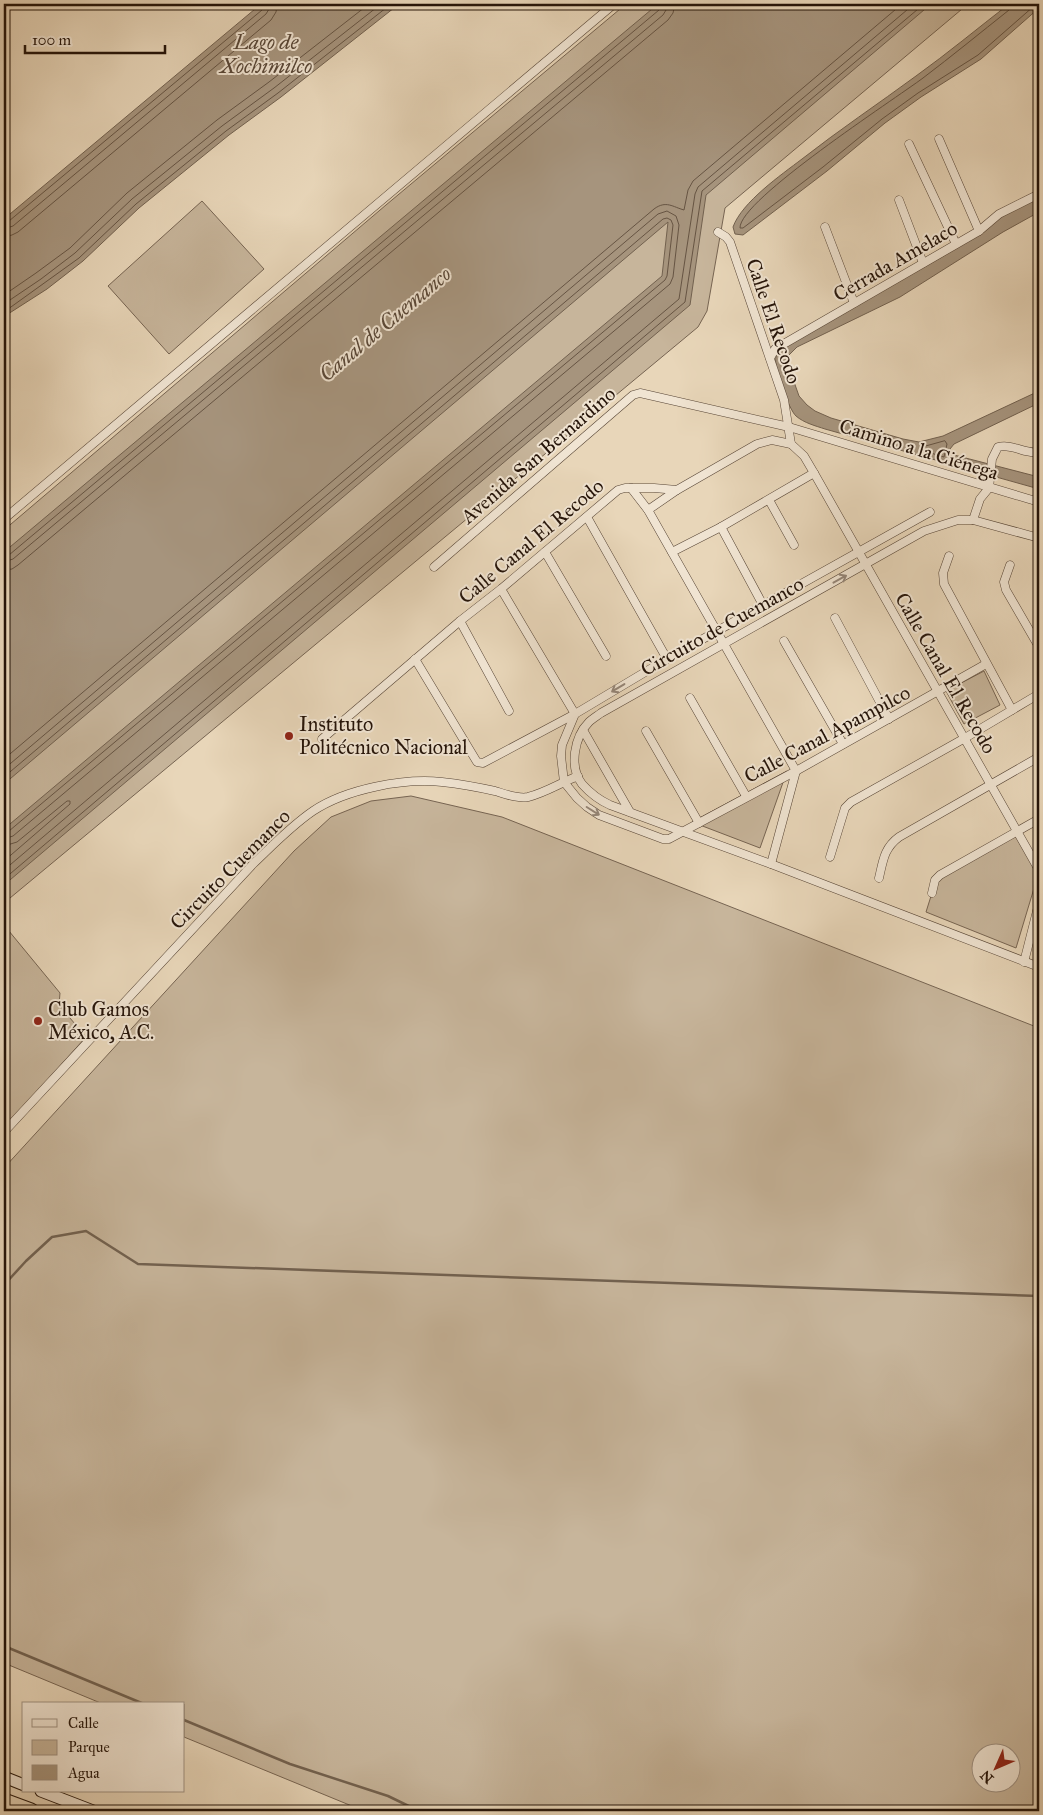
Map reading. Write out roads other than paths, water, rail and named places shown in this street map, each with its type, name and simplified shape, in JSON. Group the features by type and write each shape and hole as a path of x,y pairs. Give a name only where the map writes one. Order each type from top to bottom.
{"highway":[{"path":"4,1801 31,1811"}],"main road":[{"path":"4,1777 22,1784"},
{"path":"44,1792 93,1811"}],"street":[{"path":"4,519 614,4"},
{"path":"939,139 979,231"},
{"path":"909,144 956,244"},
{"name":"Cerrada Amelaco","path":"770,358 778,347 979,231 999,214 1039,194"},
{"path":"899,200 923,264"},
{"path":"825,227 854,303"},
{"name":"Calle El Recodo","path":"718,232 730,242 784,400 789,427"},
{"name":"Avenida San Bernardino","path":"434,568 633,394 649,394 789,427"},
{"path":"648,510 678,490 757,444 772,440 791,444 789,427"},
{"name":"Camino a la Ciénega","path":"789,427 1039,502"},
{"name":"Calle Canal El Recodo","path":"791,444 804,456 814,473 1039,870"},
{"path":"973,520 980,499 988,486 995,449 1001,445 1039,452"},
{"path":"672,552 721,527 814,473"},
{"path":"630,488 638,494 648,510 796,771 771,864"},
{"name":"Calle Canal El Recodo","path":"322,739 618,490 654,488 678,490"},
{"path":"769,500 794,545"},
{"name":"Circuito de Cuemanco","path":"415,659 477,762 483,763 575,714 667,659 930,512"},
{"path":"587,517 667,659"},
{"name":"Circuito de Cuemanco","path":"578,776 575,767 576,746 588,722 924,531 958,520 973,520 1039,538"},
{"path":"721,527 763,605"},
{"path":"545,552 606,656"},
{"path":"949,556 943,573 944,584 1012,710"},
{"path":"1010,565 1004,582 1006,590 1039,646"},
{"path":"501,589 575,714 562,745 561,756 564,782 587,808 599,815 663,839 669,839 683,832"},
{"path":"834,618 889,719"},
{"path":"460,621 509,710"},
{"path":"784,641 842,744"},
{"name":"Calle Canal Apampilco","path":"683,832 986,664"},
{"path":"830,857 845,808 851,802 1039,694"},
{"path":"690,698 746,796"},
{"path":"583,730 630,812"},
{"path":"646,731 699,823"},
{"path":"879,878 886,851 890,844 898,837 1039,757"},
{"path":"578,776 594,795 610,805 771,864 1039,967"},
{"name":"Circuito Cuemanco","path":"4,1132 253,864 295,824 315,810 356,793 407,783 442,782 472,786 520,797 536,794 578,776"},
{"path":"932,893 935,880 940,875 1039,819"},
{"path":"1024,962 1039,903"}],"water":[{"name":"Lago de Xochimilco","path":"261,4 399,4 281,97 229,135 139,208 83,261 47,289 8,314 4,320 4,219"},
{"name":"Canal de Cuemanco","path":"658,4 931,4 706,195 690,305 4,885 4,829 662,276 668,222 4,784 4,552"},
{"path":"1009,4 1039,4 1039,8 981,59 921,97 885,123 827,171 743,235 735,234 733,227 745,208 773,181 928,67"},
{"path":"1039,197 1039,212 1003,232 900,297 797,347 787,357 787,362 799,396 815,411 831,418 919,442 943,436 1039,391 1039,403 954,444 950,452 954,455 1039,477 1039,489 825,429 796,416 779,378 776,357 781,349 975,237 997,219"}],"waterway":[{"path":"4,1285 52,1237 86,1231 138,1264 1039,1296"},
{"path":"4,1646 139,1702"},
{"path":"185,1720 290,1764 388,1796 419,1811"}],"place":[{"name":"Instituto Politécnico Nacional","path":"289,736"},
{"name":"Club Gamos México, A.C.","path":"38,1021"}]}
